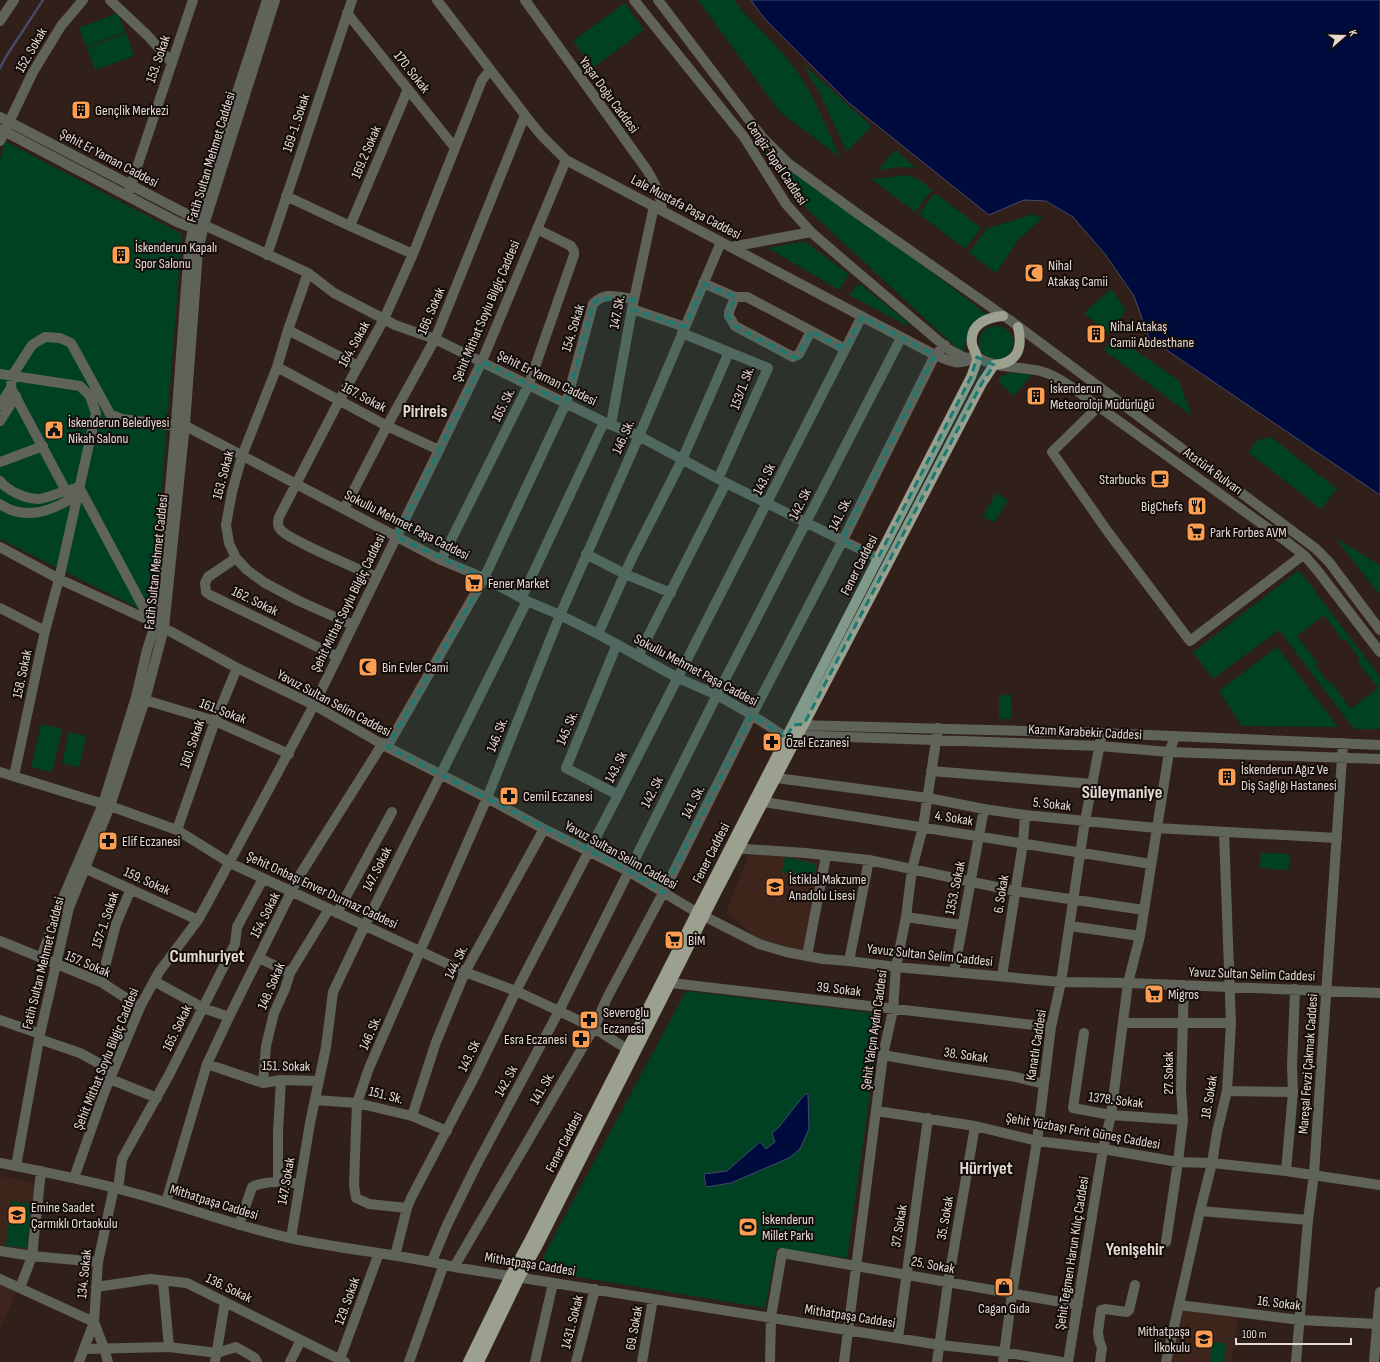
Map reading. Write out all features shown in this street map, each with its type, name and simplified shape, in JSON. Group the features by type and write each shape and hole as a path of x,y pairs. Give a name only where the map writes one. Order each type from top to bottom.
{"main road":[{"path":"977,357 972,343 973,336 978,326 985,320 995,317 1011,321 1020,341 1017,353 1012,359 1003,364 994,365"},
{"name":"Fener Caddesi","path":"468,1362 515,1276 537,1247 671,983 729,848 752,804 771,777 878,558 971,377 977,357"},
{"name":"Fener Caddesi","path":"804,724 982,383 994,365"},
{"name":"Fener Caddesi","path":"479,1362 528,1243 627,1049 700,915 740,848 764,802 771,777"}],"street":[{"path":"0,21 14,0"},
{"name":"152. Sokak","path":"0,142 3,123 62,26 83,0"},
{"path":"110,0 148,36 172,63"},
{"name":"153. Sokak","path":"127,196 193,0"},
{"name":"Fatih Sultan Mehmet Caddesi","path":"198,224 267,0"},
{"name":"Fatih Sultan Mehmet Caddesi","path":"16,1166 40,1036 69,908 144,700 164,628 179,424 189,248 275,0"},
{"name":"169-1. Sokak","path":"267,255 352,0"},
{"name":"Lale Mustafa Paşa Caddesi","path":"437,0 525,116 550,145 566,160 935,356 949,361 962,363 977,357"},
{"name":"Yaşar Doğu Caddesi","path":"525,0 647,170 658,188 661,199 658,208"},
{"name":"Cengiz Topel Caddesi","path":"634,0 744,137 786,204 811,232 948,349 965,358 977,357"},
{"name":"Cengiz Topel Caddesi","path":"658,0 762,137 788,163 1011,321"},
{"name":"170. Sokak","path":"347,13 455,148"},
{"name":"164. Sokak","path":"376,577 299,542 284,533 279,528 277,522 278,517 384,319 413,254 482,80 490,70"},
{"name":"169.2 Sokak","path":"350,226 408,89"},
{"name":"166. Sokak","path":"344,509 387,426 436,339 525,116"},
{"name":"Şehit Er Yaman Caddesi","path":"3,123 131,185 198,224"},
{"name":"Şehit Er Yaman Caddesi","path":"3,123 127,196 198,224 308,273 334,293 395,325 436,339 607,423 639,436 766,504 807,522 878,558"},
{"name":"Şehit Mithat Soylu Bilgiç Caddesi","path":"74,1178 104,1093 140,1007 159,972 198,920 314,706 482,361 566,160"},
{"path":"286,196 413,254"},
{"name":"147. Sk.","path":"524,599 607,423 634,299 658,208"},
{"name":"165. Sk.","path":"441,560 529,384 574,255 574,251 571,246 537,229"},
{"path":"731,247 811,232"},
{"name":"146. Sk.","path":"407,1208 369,1204 356,1198 354,1185 357,1103 369,1068 487,798 560,615 639,436 721,242"},
{"name":"163. Sokak","path":"308,273 277,367 242,456 232,492 226,525 229,543 236,558 247,570 265,584 353,625"},
{"path":"703,283 735,297 747,297 845,349"},
{"name":"154. Sokak","path":"166,1202 207,1064 229,1017 298,878 385,745 484,578 566,403 593,304 599,298 605,296 634,299"},
{"path":"735,297 729,312 729,316 735,326 793,357 799,354 811,331"},
{"name":"153/1. Sk.","path":"632,309 768,368 722,481"},
{"name":"143. Sk","path":"395,1256 411,1198 447,1131 516,991 678,678 862,316"},
{"name":"Atatürk Bulvarı","path":"1011,321 1315,548 1329,562 1380,630"},
{"path":"288,330 358,366"},
{"path":"66,491 14,392 12,376 32,345 45,337 60,338 71,343 110,414 122,419 179,424"},
{"name":"142. Sk","path":"432,1261 447,1225 476,1166 559,1011 717,695 901,338"},
{"name":"141. Sk.","path":"409,1362 449,1265 594,1028 607,998 663,893 935,356 945,345"},
{"path":"598,634 625,574 682,460 729,352"},
{"path":"977,357 984,362 994,365"},
{"name":"Atatürk Bulvarı","path":"994,365 1039,371 1055,376 1099,406 1303,555 1317,570 1380,652"},
{"name":"167. Sokak","path":"277,367 387,426 439,450"},
{"name":"158. Sokak","path":"0,374 80,386 90,396 96,413 59,579 45,631 14,776"},
{"path":"0,405 14,392"},
{"path":"0,420 14,392"},
{"path":"1099,406 1052,452 1108,532 1190,641 1303,555"},
{"name":"Fatih Sultan Mehmet Caddesi","path":"41,958 60,905 106,805 136,697 151,622 159,605 179,424"},
{"name":"Sokullu Mehmet Paşa Caddesi","path":"179,424 441,560 484,578 524,599 560,615 617,644 678,678 717,695 792,735"},
{"path":"0,462 43,446"},
{"path":"0,481 4,486 19,495 39,499 66,491 79,490"},
{"path":"638,656 671,593 722,481"},
{"path":"0,504 7,509 26,514 39,513 54,508 79,490"},
{"path":"79,490 151,622"},
{"name":"Yavuz Sultan Selim Caddesi","path":"0,547 59,579 164,628 237,668 314,706 544,829 628,871 700,915 759,944 786,952 823,959 1061,982 1380,992"},
{"path":"586,554 625,574 671,593"},
{"name":"162. Sokak","path":"236,558 208,577 205,583 206,592 338,657"},
{"name":"147. Sokak","path":"291,1238 315,1100 326,1047 333,992 364,925 441,774 524,599"},
{"path":"0,609 45,631"},
{"name":"145. Sk.","path":"617,644 566,768 618,795"},
{"name":"160. Sokak","path":"177,830 215,721 237,668"},
{"name":"161. Sokak","path":"144,700 215,721 289,754"},
{"name":"Kazım Karabekir Caddesi","path":"792,735 804,724 1380,745"},
{"name":"Şehit Yalçın Aydın Caddesi","path":"844,1362 883,1055 893,1010 896,967 906,918 912,869 923,827 938,728"},
{"name":"Kanatlı Caddesi","path":"1003,1357 1037,1141 1051,1027 1061,982 1086,821 1102,734"},
{"name":"Kazım Karabekir Caddesi","path":"792,735 937,739 1100,746 1169,752 1380,759"},
{"path":"1103,1149 1111,1115 1128,983 1140,936 1169,752 1175,737"},
{"name":"Mareşal Fevzi Çakmak Caddesi","path":"1296,1362 1308,1220 1314,1174 1343,743"},
{"path":"931,771 1093,784"},
{"name":"Şehit Onbaşı Enver Durmaz Caddesi","path":"1,776 14,776 106,805 177,830 230,863 466,972 516,991 559,1011 594,1028 627,1049"},
{"name":"5. Sokak","path":"771,777 928,798 1025,815 1156,828 1337,838"},
{"name":"4. Sokak","path":"752,804 764,802 1151,864"},
{"name":"1353. Sokak","path":"954,972 961,925 980,836 984,809"},
{"name":"148. Sokak","path":"263,1082 266,1046 271,1023 290,973 333,911 392,812"},
{"name":"6. Sokak","path":"1002,976 1025,815"},
{"name":"144. Sk.","path":"412,1116 436,1042 466,972 544,829"},
{"name":"18. Sokak","path":"1166,1362 1212,1163 1217,1132 1227,1090 1231,1023 1224,832"},
{"path":"729,848 868,860 1015,891 1144,910"},
{"path":"807,956 826,856"},
{"path":"849,961 868,860"},
{"name":"159. Sokak","path":"84,868 198,920"},
{"name":"165. Sokak","path":"116,1188 122,1159 157,1098 203,1008 235,944 237,927 263,879"},
{"name":"157-1. Sokak","path":"100,982 116,924 131,889"},
{"path":"66,891 69,908"},
{"path":"906,918 961,925"},
{"path":"1070,926 1140,936"},
{"name":"157. Sokak","path":"0,941 55,965 100,982 140,1007"},
{"path":"259,958 290,973"},
{"path":"154,981 203,1008 229,1017"},
{"name":"39. Sokak","path":"671,983 893,1010 1051,1027"},
{"name":"27. Sokak","path":"1166,1242 1183,1120 1181,1089 1184,985"},
{"path":"1286,1170 1293,1092 1292,1067 1295,989"},
{"path":"0,1020 80,1053 112,1075 157,1098"},
{"path":"1122,1022 1231,1023"},
{"name":"1378. Sokak","path":"1084,1033 1074,1108 1111,1115 1183,1120"},
{"name":"38. Sokak","path":"883,1055 1011,1076 1044,1084"},
{"name":"151. Sokak","path":"207,1064 263,1082 281,1080 319,1081"},
{"path":"278,1182 278,1132 281,1080"},
{"path":"1227,1090 1293,1092"},
{"name":"151. Sk.","path":"315,1100 357,1103 412,1116 447,1131"},
{"name":"Şehit Yüzbaşı Ferit Güneş Caddesi","path":"877,1111 975,1126 1037,1141 1103,1149 1178,1162 1212,1163 1286,1170 1380,1185"},
{"name":"37. Sokak","path":"898,1338 928,1118"},
{"name":"35. Sokak","path":"938,1362 948,1283 975,1126"},
{"name":"Şehit Teğmen Harun Kılıç Caddesi","path":"1068,1362 1103,1149"},
{"name":"Mithatpaşa Caddesi","path":"0,1163 116,1188 239,1225 291,1238 553,1283 848,1329 1003,1357 1062,1362"},
{"path":"20,1288 32,1256 41,1171"},
{"path":"239,1225 252,1187 261,1183 278,1182 300,1184"},
{"name":"134. Sokak","path":"79,1362 94,1322 98,1262 116,1188"},
{"path":"1200,1211 1308,1220"},
{"path":"0,1250 32,1256 98,1262"},
{"name":"129. Sokak","path":"343,1361 379,1253"},
{"name":"25. Sokak","path":"771,1317 782,1253 1078,1305"},
{"path":"0,1279 94,1322 108,1362"},
{"name":"136. Sokak","path":"96,1287 150,1279 187,1283 343,1361"},
{"path":"163,1281 169,1347"},
{"path":"535,1362 553,1283"},
{"path":"1100,1362 1102,1348 1098,1332 1101,1310 1105,1309 1127,1312 1129,1310 1135,1285"},
{"name":"1431. Sokak","path":"576,1362 595,1289"},
{"path":"1374,1362 1380,1292"},
{"name":"69. Sokak","path":"642,1362 653,1298"},
{"path":"216,1357 224,1302"},
{"name":"16. Sokak","path":"1179,1305 1300,1320 1377,1324"},
{"path":"770,1362 771,1317"},
{"path":"290,1362 301,1340"},
{"path":"85,1349 169,1347 216,1357 236,1348 255,1358 257,1362"}],"highlighted area":[{"path":"703,283 735,297 729,316 735,326 796,358 811,331 845,349 862,316 935,355 843,540 878,558 971,377 977,357 994,365 982,383 804,724 793,725 786,738 752,715 663,893 628,871 387,747 484,578 396,537 482,361 566,403 593,304 599,298 634,299 632,309 685,327"}],"shaded area":[{"path":"751,0 1380,0 1380,495 1149,338 1134,296 1105,254 1073,217 1046,201 1024,200 989,215 849,103 764,18"},
{"name":"İstiklal Makzume Anadolu Lisesi","path":"750,852 818,862 805,952 759,940 726,912"},
{"path":"805,1094 808,1094 809,1129 800,1149 789,1158 731,1183 706,1187 704,1174 727,1171 760,1142 766,1149 775,1142 772,1133 779,1127"},
{"name":"Emine Saadet Çarmıklı Ortaokulu","path":"0,1176 37,1183 31,1253 0,1247"},
{"path":"0,1285 16,1293 0,1329"},
{"name":"Mithatpaşa İlkokulu","path":"1177,1306 1238,1315 1232,1362 1169,1362"}],"green space":[{"path":"698,0 734,0 775,45 805,83 840,157 780,112"},
{"path":"625,3 644,30 593,68 573,41"},
{"path":"118,13 125,32 86,47 79,28"},
{"path":"126,33 134,56 95,70 87,48"},
{"path":"803,64 871,126 847,152 820,94"},
{"path":"5,141 182,234 152,615 0,539 0,159"},
{"path":"895,150 916,168 901,167 878,170"},
{"path":"762,151 767,151 781,164 860,219 987,315 971,327 962,353 807,209"},
{"path":"907,175 920,180 932,190 915,212 870,178"},
{"path":"935,193 981,228 965,249 919,214"},
{"path":"1033,214 1043,218 1019,239 996,273 969,253 986,229"},
{"path":"804,241 849,274 839,290 768,248"},
{"path":"859,283 910,324 906,325 849,295"},
{"path":"1111,289 1126,310 1109,334 1084,313"},
{"path":"996,326 1008,331 1013,343 1008,355 996,360 984,355 979,343 984,331"},
{"path":"1114,335 1179,381 1192,416 1104,350"},
{"path":"1009,373 1024,373 1032,375 1013,396 999,381 1000,377"},
{"path":"1271,437 1337,489 1321,509 1248,452 1258,440"},
{"path":"996,493 1008,500 994,523 983,516"},
{"path":"1335,538 1380,565 1380,595"},
{"path":"1299,570 1380,677 1380,729 1354,729 1279,630 1213,679 1193,652","holes":["1324,615 1343,641 1345,639 1360,659 1358,662 1378,688 1351,709 1330,681 1328,682 1315,665 1318,664 1297,636"]},
{"path":"1277,647 1338,727 1242,726 1219,691"},
{"path":"999,695 1011,695 1012,719 999,719"},
{"path":"41,724 62,729 52,772 31,767"},
{"path":"69,732 86,736 79,767 62,763"},
{"path":"1261,853 1289,854 1289,870 1260,868"},
{"path":"785,857 816,864 813,878 782,872"},
{"name":"İskenderun Millet Parkı","path":"686,991 881,1014 847,1258 777,1248 765,1308 548,1272 543,1257"},
{"path":"11,1201 32,1204 27,1248 6,1246"},
{"path":"1212,1342 1226,1343 1224,1362 1210,1362"}],"waterway":[{"path":"0,68 43,0"}],"place":[{"name":"Gençlik Merkezi","path":"81,110"},
{"name":"İskenderun Kapalı Spor Salonu","path":"121,255"},
{"name":"Nihal Atakaş Camii","path":"1034,273"},
{"name":"Nihal Atakaş Camii Abdesthane","path":"1096,334"},
{"name":"İskenderun Meteoroloji Müdürlüğü","path":"1036,396"},
{"name":"İskenderun Belediyesi Nikah Salonu","path":"54,430"},
{"name":"Starbucks","path":"1160,479"},
{"name":"BigChefs","path":"1197,506"},
{"name":"Park Forbes AVM","path":"1196,532"},
{"name":"Fener Market","path":"474,583"},
{"name":"Bin Evler Cami","path":"368,667"},
{"name":"Özel Eczanesi","path":"772,742"},
{"name":"İskenderun Ağız Ve Diş Sağlığı Hastanesi","path":"1227,777"},
{"name":"Cemil Eczanesi","path":"509,796"},
{"name":"Elif Eczanesi","path":"108,841"},
{"name":"İstiklal Makzume Anadolu Lisesi","path":"775,887"},
{"name":"BİM","path":"674,940"},
{"name":"Migros","path":"1154,994"},
{"name":"Severoğlu Eczanesi","path":"589,1020"},
{"name":"Esra Eczanesi","path":"581,1039"},
{"name":"Emine Saadet Çarmıklı Ortaokulu","path":"17,1215"},
{"name":"İskenderun Millet Parkı","path":"748,1227"},
{"name":"Cagan Gıda","path":"1004,1287"},
{"name":"Mithatpaşa İlkokulu","path":"1204,1339"}],"district":[{"name":"Pirireis","path":"425,411"},
{"name":"Süleymaniye","path":"1122,792"},
{"name":"Cumhuriyet","path":"207,956"},
{"name":"Hürriyet","path":"986,1168"},
{"name":"Yenişehir","path":"1135,1249"}]}
